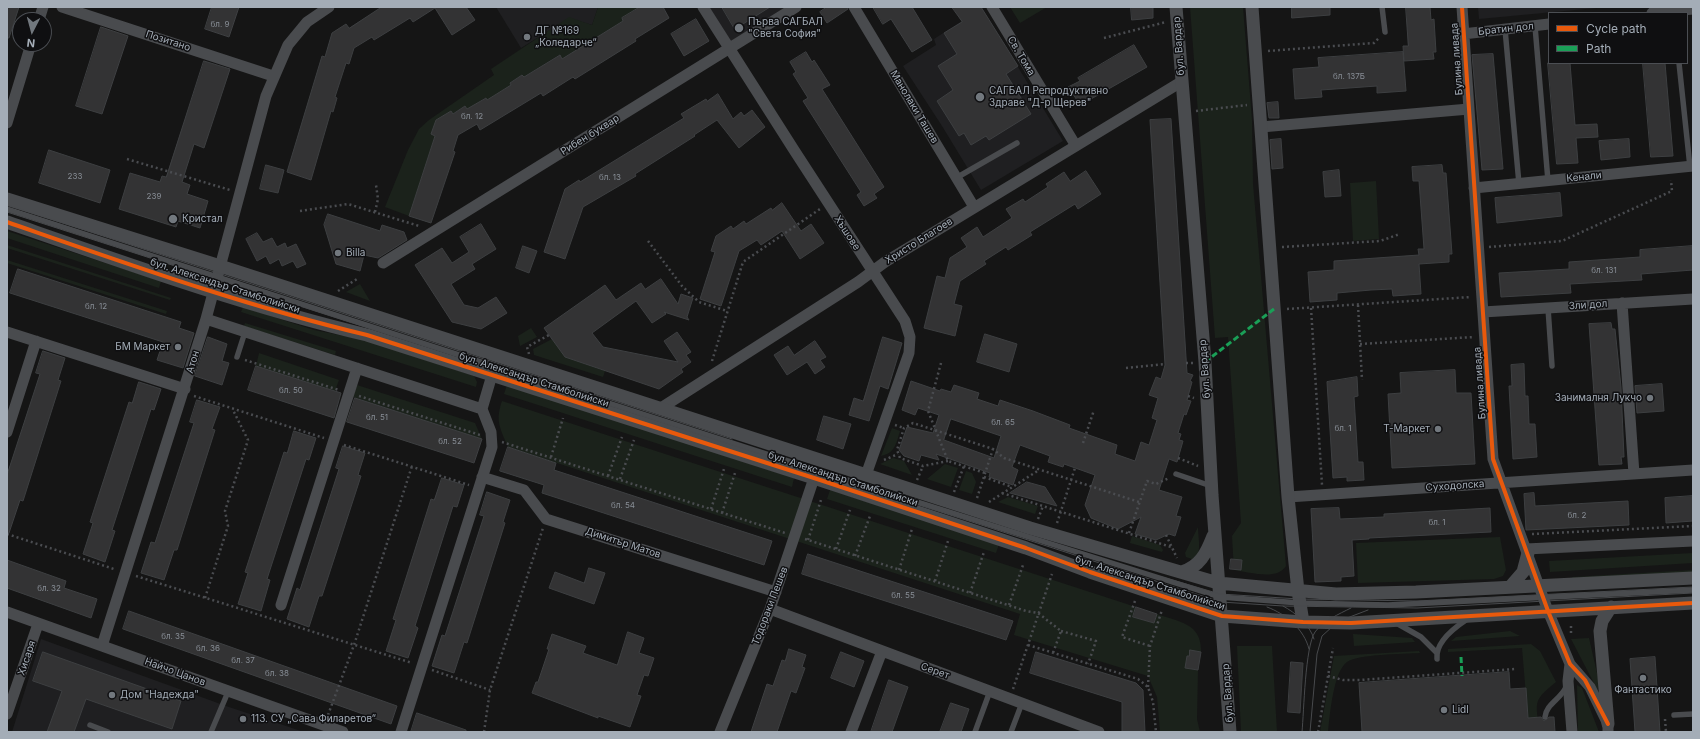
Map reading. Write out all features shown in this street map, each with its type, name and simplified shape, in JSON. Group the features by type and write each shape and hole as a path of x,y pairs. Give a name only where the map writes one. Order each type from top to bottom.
{"street":[{"name":"Позитано","path":"62,7 273,76"},
{"name":"Атон","path":"102,646 127,573 206,319 239,193 273,76 288,45 296,33 307,22 330,7"},
{"name":"Хъшове","path":"703,7 905,321 910,337 909,353 866,475"},
{"name":"Рибен буквар","path":"383,263 796,7"},
{"name":"Манолаки Ташев","path":"854,7 974,207"},
{"name":"Св. Тома","path":"992,7 1076,146"},
{"path":"1252,7 1288,497 1303,622"},
{"name":"Булина ливада","path":"1462,7 1493,459 1541,592 1570,664 1585,680 1608,728"},
{"path":"1658,11 1674,12 1693,8"},
{"name":"бул. Вардар","path":"1176,13 1205,362 1211,486 1230,732"},
{"name":"Братин дол","path":"1463,34 1548,24"},
{"path":"7,123 29,52"},
{"name":"Христо Благоев","path":"661,408 872,271 974,207 1181,82"},
{"path":"1261,127 1469,109"},
{"name":"Кенали","path":"1474,188 1691,166"},
{"name":"бул. Александър Стамболийски","path":"7,199 219,271 661,408 1030,528 1218,583 1299,597 1350,593 1510,587 1541,592 1693,578"},
{"name":"бул. Александър Стамболийски","path":"7,222 213,291 316,323 367,335 814,478 1026,548 1090,572 1222,616 1303,622 1391,620 1693,603"},
{"name":"Зли дол","path":"1483,312 1693,299"},
{"path":"1622,303 1634,474"},
{"path":"206,319 482,409"},
{"path":"7,332 185,389"},
{"path":"7,432 36,341"},
{"path":"281,605 357,368"},
{"path":"401,732 482,477 492,439 482,409 492,375"},
{"name":"Суходолска","path":"1288,497 1693,470"},
{"path":"482,477 524,490 546,518"},
{"name":"Тодораки Пешев","path":"720,732 770,609 796,536 814,478"},
{"name":"Димитър Матов","path":"546,518 776,592"},
{"path":"1182,572 1191,569 1200,562 1207,552 1215,531"},
{"path":"1510,587 1523,572 1527,551 1693,541"},
{"path":"1608,728 1600,632 1602,621 1611,607"},
{"name":"Серет","path":"770,609 1099,732"},
{"name":"Найчо Цанов","path":"7,612 343,732"},
{"name":"Хисаря","path":"7,714 38,624"},
{"path":"851,732 882,651"},
{"name":"Булина ливада","path":"1570,664 1568,681 1572,732"}],"lane":[{"path":"1382,7 1385,32"},
{"path":"1535,26 1548,181"},
{"path":"1505,29 1519,184"},
{"path":"1680,64 1691,166"},
{"path":"956,178 1017,143"},
{"path":"7,209 219,271 838,477 1220,598 1299,597 1388,605 1541,592 1693,590"},
{"path":"1548,308 1552,366"},
{"path":"237,357 245,332"},
{"path":"1176,474 1211,486"},
{"path":"1436,652 1448,634 1473,615"},
{"path":"1391,620 1410,628 1421,636 1436,652 1437,658"},
{"path":"1546,717 1546,712 1550,705 1564,691 1568,681"},
{"path":"975,732 990,691"},
{"path":"212,732 228,692"},
{"path":"1011,732 1022,703"},
{"path":"1674,715 1693,714"},
{"path":"90,725 108,732"}],"path":[{"path":"1104,38 1176,13"},
{"path":"1256,52 1374,43 1385,32"},
{"path":"1184,113 1259,103"},
{"path":"127,159 239,193"},
{"path":"1478,247 1562,241 1672,191 1670,168"},
{"path":"375,212 378,199 376,185"},
{"path":"706,379 743,262 828,203"},
{"path":"300,211 348,204 435,232"},
{"path":"1270,248 1380,241 1400,234"},
{"path":"648,241 682,286 699,302 727,311"},
{"path":"334,294 357,279"},
{"path":"1274,309 1311,308 1482,296"},
{"path":"1358,305 1362,380"},
{"path":"1311,308 1322,495"},
{"path":"530,358 527,347 549,335"},
{"path":"1360,344 1484,337"},
{"path":"237,357 970,593 1038,613 1060,630 1096,642 1088,664"},
{"path":"941,363 928,411 948,461"},
{"path":"1126,368 1165,364"},
{"path":"1188,396 1194,398"},
{"path":"205,598 228,526 225,511 248,440 232,409"},
{"path":"1083,443 1094,410"},
{"path":"551,457 563,418"},
{"path":"985,473 948,461 923,466 900,458 897,450 904,428 913,423 993,449 1004,458 1139,502"},
{"path":"608,476 622,437"},
{"path":"620,480 634,440"},
{"path":"977,500 993,449"},
{"path":"1178,458 1198,466"},
{"path":"325,725 354,645 412,466"},
{"path":"917,481 923,466"},
{"path":"954,493 964,466"},
{"path":"1056,526 1075,468"},
{"path":"710,509 724,469"},
{"path":"986,504 1039,469"},
{"path":"722,512 735,473"},
{"path":"1129,533 1147,481 1156,484 1176,474"},
{"path":"984,478 1012,487"},
{"path":"1002,493 1171,547"},
{"path":"808,540 821,500"},
{"path":"1038,520 1043,506"},
{"path":"836,549 850,510"},
{"path":"856,556 870,516"},
{"path":"484,732 490,690 546,518"},
{"path":"1521,534 1693,526"},
{"path":"899,570 912,529"},
{"path":"7,534 422,666 490,690"},
{"path":"1166,535 1177,559"},
{"path":"935,581 948,541"},
{"path":"970,593 984,552"},
{"path":"1010,605 1023,565"},
{"path":"1010,699 1052,574"},
{"path":"1135,601 1122,637 1150,646"},
{"path":"1156,732 1152,702 1148,687 1150,646 1162,610"},
{"path":"1571,626 1571,633"},
{"path":"1053,653 1060,630"},
{"path":"1028,645 1138,679 1148,687"},
{"path":"1318,732 1333,648"},
{"path":"1328,676 1344,680 1360,680 1515,669"}],"shaded area":[{"name":"ДГ №169 „Коледарче“","path":"496,7 598,7 592,25 569,18 521,48"},
{"path":"598,7 640,7 622,18 623,21 562,59 559,55 524,77 522,75 510,83 511,85 487,100 485,98 474,105 469,112 465,106 453,114 451,111 436,120 432,134 435,136 409,216 385,207 408,150 419,129 429,120 494,75 491,69 569,17 592,25"},
{"name":"Първа САГБАЛ \"Света София\"","path":"703,7 796,7 729,49"},
{"path":"1010,7 1047,7 1020,23"},
{"path":"1190,7 1243,7 1252,120 1253,184 1286,566 1282,571 1270,574 1255,574 1234,570 1232,536 1241,523 1228,337 1215,338"},
{"path":"1478,7 1607,7 1548,12 1479,19"},
{"name":"САГБАЛ Репродуктивно Здраве \"Д-р Щерев\"","path":"982,8 1063,141 981,190 903,66 936,45 934,39"},
{"path":"1376,181 1379,239 1353,241 1350,183"},
{"path":"7,231 161,281 159,288 7,238"},
{"path":"7,245 171,298 170,300 7,248"},
{"path":"7,260 167,311 166,314 7,263"},
{"path":"360,284 370,301 346,292"},
{"path":"243,307 314,330 365,340 474,376 477,382 476,387 241,312"},
{"path":"245,323 336,351 335,355 244,326"},
{"path":"531,328 537,337 520,346 518,336"},
{"path":"552,339 565,357 605,371 603,377 534,355 533,349"},
{"path":"259,353 339,380 335,391 256,366"},
{"path":"357,385 475,423 482,439 353,397"},
{"path":"507,385 794,478 792,487 504,394"},
{"path":"502,401 1136,607 1133,617 1154,623 1157,614 1188,625 1198,635 1200,642 1201,652 1190,651 1189,656 1187,656 1185,668 1198,670 1197,719 1200,732 1160,732 1157,697 1148,676 1014,635 1020,614 508,447 499,424 499,414"},
{"path":"892,428 900,431 896,444 889,453 881,456"},
{"path":"893,458 904,461 912,475 880,464"},
{"path":"945,464 958,468 951,487 927,479"},
{"path":"966,471 972,473 976,482 972,494 959,490"},
{"path":"830,490 999,544 996,553 827,499"},
{"path":"1008,497 1038,506 1035,514 998,502"},
{"path":"1198,527 1199,549 1195,560 1186,557 1185,553"},
{"path":"1132,536 1160,545 1163,550 1162,552 1130,543"},
{"path":"1500,537 1506,570 1503,576 1494,579 1358,583 1356,543"},
{"path":"1693,553 1693,563 1550,572 1549,561"},
{"path":"1693,570 1693,574 1573,581 1572,577"},
{"path":"1510,631 1520,636 1451,641 1456,637"},
{"path":"1353,634 1412,638 1415,642 1354,646"},
{"path":"1589,638 1599,682 1598,691 1571,639"},
{"path":"41,639 226,706 304,732 12,732"},
{"path":"1531,644 1540,651 1556,682 1543,694 1537,703 1539,732 1529,732 1522,648 1448,652 1448,649"},
{"path":"1237,646 1272,646 1277,732 1241,732"},
{"path":"1419,651 1420,653 1361,657 1347,662 1342,667 1335,684 1328,732 1320,732 1334,656"},
{"path":"1577,685 1582,688 1599,732 1578,732"}],"building":[{"path":"7,7 19,7 17,12 12,12 12,29 9,38 7,38"},
{"path":"212,7 239,7 229,37 205,29"},
{"path":"382,7 466,7 475,20 452,35 435,8 413,22 410,18 374,40 372,37 354,48 349,64 346,63 335,97 337,98 333,112 331,111 311,180 287,172 322,56 325,57 332,33 346,24 349,28"},
{"path":"640,7 663,7 669,18 635,39 636,41 575,79 573,77 543,96 541,93 480,130 477,124 458,135 453,151 455,152 431,223 409,216 435,136 431,134 436,120 451,111 453,114 465,106 467,109 486,98 487,100 511,85 510,83 522,75 524,77 560,55 562,59 623,21 622,18"},
{"path":"722,7 770,7 735,29"},
{"path":"827,7 847,7 848,9 827,23 820,12"},
{"path":"873,7 912,7 932,40 912,52 891,19 883,24"},
{"path":"952,7 981,7 1018,66 1006,74 1031,114 989,140 986,136 971,145 964,133 959,136 937,101 953,90 938,66 957,54 944,33 962,22"},
{"path":"1131,7 1153,7 1153,18 1132,20"},
{"path":"1292,7 1330,7 1330,15 1292,18"},
{"path":"1406,7 1430,7 1431,20 1434,19 1436,52 1433,52 1434,59 1404,61 1403,46 1408,46"},
{"path":"696,19 709,41 684,56 671,34"},
{"path":"101,27 128,36 102,114 76,106"},
{"path":"1134,45 1147,67 1091,99 1090,97 1079,103 1068,87 1080,81 1078,78"},
{"path":"806,52 812,62 814,60 830,85 822,89 884,187 874,194 877,198 864,206 857,195 861,192 803,101 808,98 793,74 796,72 790,62"},
{"path":"1403,52 1406,91 1377,93 1377,86 1321,90 1322,97 1295,99 1293,69 1319,67 1318,58"},
{"path":"1493,54 1503,169 1482,170 1472,55"},
{"path":"204,61 230,69 204,148 194,144 182,182 190,185 187,194 208,201 200,228 178,221 176,227 119,209 130,173 160,182 162,176 166,177"},
{"path":"1548,64 1570,64 1575,125 1597,124 1598,137 1576,138 1578,163 1557,164"},
{"path":"1643,64 1665,64 1673,156 1651,157"},
{"path":"718,94 733,119 741,112 744,116 752,110 765,127 739,148 717,120 694,135 695,136 635,174 636,176 583,207 565,259 544,252 565,189 579,180 580,182 684,118 681,114 706,99 707,101"},
{"path":"1278,102 1279,118 1269,118 1267,103"},
{"path":"1171,119 1187,373 1193,375 1190,381 1192,382 1187,400 1191,401 1186,415 1184,414 1178,433 1181,434 1179,440 1183,441 1177,462 1169,459 1159,490 1182,497 1176,516 1181,517 1175,536 1169,534 1156,540 1135,534 1141,517 1118,529 1091,518 1085,505 1095,475 1064,464 1063,467 1048,462 1050,456 1020,445 1012,467 1018,470 1013,485 989,477 990,473 936,454 939,460 921,455 919,461 904,456 899,450 907,427 933,433 939,415 918,408 915,415 902,410 911,381 940,391 941,389 951,392 954,385 979,393 977,399 998,406 1000,400 1033,411 1070,425 1069,428 1117,445 1115,454 1135,461 1141,442 1149,445 1157,420 1152,418 1158,398 1149,395 1156,377 1161,379 1165,365 1150,120","holes":["951,419 1001,436 994,458 944,440"]},
{"path":"1281,139 1283,168 1272,169 1270,140"},
{"path":"1629,139 1630,157 1601,160 1599,141"},
{"path":"49,150 110,170 100,203 39,183"},
{"path":"266,165 284,170 278,193 260,189"},
{"path":"1442,165 1443,173 1446,173 1452,254 1449,254 1449,262 1419,264 1421,294 1393,296 1392,289 1371,290 1337,293 1337,300 1310,302 1308,272 1334,270 1334,261 1419,255 1418,249 1424,249 1419,181 1413,181 1412,167"},
{"path":"1339,170 1341,196 1325,197 1323,172"},
{"path":"1086,171 1101,194 1078,209 1075,204 1030,232 1032,235 1008,250 1006,247 984,261 986,264 960,281 954,304 962,306 955,336 924,328 937,276 945,278 950,258 967,247 961,238 977,227 983,237 1012,218 1006,209 1023,199 1025,202 1048,187 1046,184 1064,172 1070,181"},
{"path":"1560,193 1562,216 1497,223 1495,198"},
{"path":"782,203 801,231 811,224 824,243 800,259 782,231 761,245 757,240 739,251 721,306 700,299 715,252 711,251 716,236 731,226 733,229 744,221 746,224 771,208 772,210"},
{"path":"328,214 380,231 382,225 404,232 407,240 378,258 364,255 360,271 336,264 324,225"},
{"path":"481,224 496,249 472,264 475,269 451,284 464,305 478,308 496,297 507,313 481,329 452,322 415,265 442,248 452,263 469,252 460,237"},
{"path":"257,233 263,242 272,238 277,247 285,243 287,248 296,244 306,264 297,268 293,261 282,266 279,259 270,264 266,256 257,261 246,239"},
{"path":"523,246 537,251 529,273 516,268"},
{"path":"1693,246 1693,270 1641,274 1642,280 1570,284 1571,293 1501,297 1499,273 1569,269 1569,262 1640,257 1640,250"},
{"path":"18,269 181,322 179,328 194,333 183,368 157,360 163,342 10,293"},
{"path":"661,279 678,304 681,294 693,298 687,317 689,320 664,312 666,314 652,323 636,301 592,333 603,347 678,362 664,341 677,332 691,352 686,355 691,362 681,369 683,372 659,389 565,357 544,328 605,285 616,300 641,283 645,289"},
{"path":"1611,323 1612,329 1615,329 1621,387 1624,457 1621,457 1622,464 1599,465 1589,324"},
{"path":"985,334 1017,344 1009,372 977,362"},
{"path":"208,337 227,344 222,361 229,363 222,385 195,376"},
{"path":"883,337 902,343 888,389 880,386 869,421 849,415 854,398 863,401"},
{"path":"815,341 826,357 820,360 825,367 815,374 807,362 787,375 774,355 788,346 794,355"},
{"path":"43,351 65,358 58,380 61,381 23,501 20,500 9,533 7,532 7,475 40,374 36,373"},
{"path":"1524,364 1525,396 1528,396 1529,424 1535,424 1537,457 1513,459 1509,386 1512,386 1511,365"},
{"path":"256,366 341,393 334,418 248,390"},
{"name":"Т-Маркет","path":"1455,370 1456,393 1471,393 1475,464 1392,468 1388,394 1401,393 1400,373"},
{"path":"1357,377 1358,396 1354,397 1358,462 1363,462 1364,480 1347,481 1347,477 1333,478 1327,382"},
{"path":"139,382 161,389 154,410 151,409 112,530 115,531 105,562 83,554 93,523 90,522 129,402 132,403"},
{"path":"1662,384 1664,411 1637,413 1635,386"},
{"path":"355,398 482,439 474,463 347,422"},
{"path":"197,400 220,407 212,429 215,430 177,550 174,550 164,580 141,573 151,542 155,543 194,423 190,422"},
{"path":"824,416 851,424 843,449 817,440"},
{"path":"294,431 316,438 309,460 306,459 267,579 270,580 261,611 238,604 248,573 245,572 284,452 287,453"},
{"path":"343,446 365,453 358,475 361,476 322,596 319,596 309,627 287,619 297,588 300,590 339,469 336,468"},
{"path":"508,447 556,463 554,470 772,541 764,565 542,493 544,485 500,471"},
{"path":"442,478 464,485 457,507 453,506 415,626 418,628 408,658 386,651 396,620 393,619 431,499 434,500"},
{"path":"1027,482 1045,487 1057,506 1010,493"},
{"path":"487,492 510,500 503,522 505,523 467,643 464,642 454,673 432,666 442,635 445,636 484,516 480,515"},
{"path":"1534,493 1535,506 1628,501 1629,525 1526,530 1524,494"},
{"path":"1693,496 1693,521 1666,523 1665,498"},
{"path":"1339,508 1340,519 1384,517 1384,514 1490,508 1491,532 1352,540 1354,576 1341,577 1341,581 1315,582 1311,509"},
{"path":"808,554 1013,621 1006,640 802,574"},
{"path":"1231,559 1242,560 1241,570 1230,569"},
{"path":"7,560 66,581 64,588 97,599 91,618 7,588"},
{"path":"589,568 605,573 594,604 549,588 555,572 584,583"},
{"path":"1136,607 1157,614 1154,623 1133,617"},
{"path":"129,611 397,706 391,724 123,629"},
{"path":"628,632 644,638 639,653 654,658 648,676 644,675 637,695 641,696 630,727 598,716 598,718 532,693 536,682 538,682 549,649 547,649 552,634 586,646 583,653 617,665"},
{"path":"789,649 806,655 802,667 805,668 796,693 791,691 777,732 751,732 767,684 773,686 782,660 785,661"},
{"path":"1190,650 1201,652 1198,670 1185,668 1187,656 1189,656"},
{"name":"Дом \"Надежда\"","path":"43,652 181,701 172,729 86,699 74,732 47,732 62,691 33,681"},
{"path":"841,652 864,661 854,687 831,678"},
{"path":"1036,652 1136,683 1143,690 1145,732 1122,732 1122,702 1030,673"},
{"path":"1655,657 1660,732 1635,732 1630,659"},
{"path":"1291,662 1303,663 1300,713 1288,712"},
{"name":"Lidl","path":"1509,672 1510,689 1526,688 1528,718 1541,717 1544,721 1549,717 1554,717 1555,732 1362,732 1359,683"},
{"path":"889,680 908,687 892,732 871,732"},
{"path":"951,703 969,709 961,732 940,732"},
{"path":"417,713 466,730 466,732 411,732"}],"tram line":[{"path":"7,205 732,439"},
{"path":"7,212 1221,602 1283,606 1417,608 1693,593"},
{"path":"1162,577 1220,594 1299,599 1417,601 1693,587"},
{"path":"1283,606 1293,612 1306,624 1314,639"},
{"path":"1267,607 1281,614 1293,623 1303,635 1309,649"},
{"path":"1302,732 1307,665 1309,651 1315,632 1322,624 1351,608"},
{"path":"1310,732 1317,654 1322,636 1333,626 1347,618 1368,610"}],"marked path":[{"path":"1205,362 1274,309"},
{"path":"1461,657 1462,676"}],"cycle path":[{"path":"1462,7 1493,459 1548,611 1570,664 1585,680 1608,724"},
{"path":"7,222 231,297 321,324 367,335 814,478 1026,548 1090,572 1222,616 1303,622 1351,623 1693,603"}],"place":[{"name":"Първа САГБАЛ \"Света София\"","path":"739,28"},
{"name":"ДГ №169 „Коледарче“","path":"527,37"},
{"name":"САГБАЛ Репродуктивно Здраве \"Д-р Щерев\"","path":"980,97"},
{"name":"Кристал","path":"173,219"},
{"name":"Billa","path":"338,253"},
{"name":"БМ Маркет","path":"178,347"},
{"name":"Занималня Лукчо","path":"1650,398"},
{"name":"Т-Маркет","path":"1438,429"},
{"name":"Фантастико","path":"1643,678"},
{"name":"Дом \"Надежда\"","path":"112,695"},
{"name":"Lidl","path":"1444,710"},
{"name":"113. СУ „Сава Филаретов“","path":"243,719"}]}
